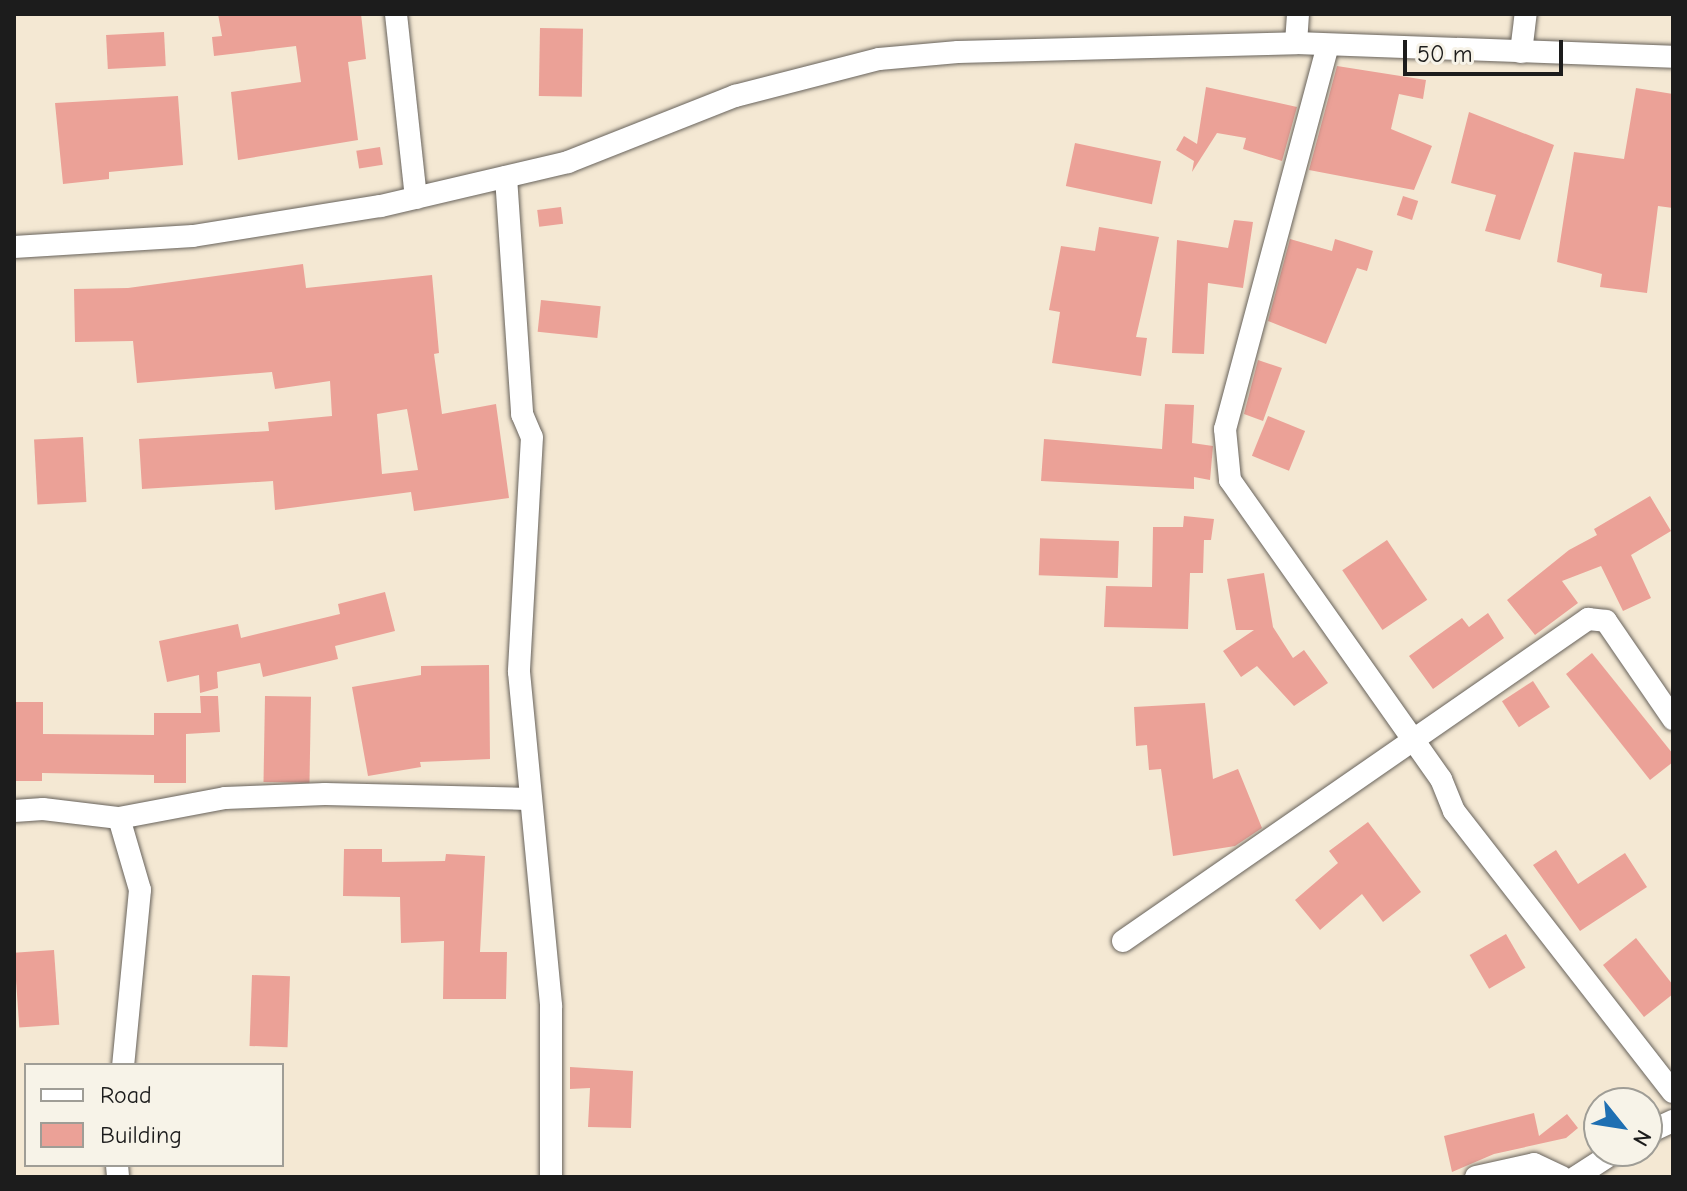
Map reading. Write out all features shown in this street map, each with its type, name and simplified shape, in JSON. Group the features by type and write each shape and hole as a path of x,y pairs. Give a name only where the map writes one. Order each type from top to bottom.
{"street":[{"path":"396,14 416,198"},
{"path":"1296,43 1298,14"},
{"path":"1521,52 1526,14"},
{"path":"14,247 193,236 416,198 506,177 629,141 791,78 879,59 958,52 1296,43 1673,57"},
{"path":"1328,45 1225,429 1230,480 1267,538 1441,779 1454,811 1673,1092"},
{"path":"506,177 522,414 532,437 530,507 524,528 519,606 528,799 551,1006 551,1177"},
{"path":"1123,941 1411,737 1588,619 1606,621 1616,632 1673,719"},
{"path":"14,811 43,809 119,818 225,798 325,794 528,799"},
{"path":"119,818 140,890 123,1063"},
{"path":"1476,1177 1534,1164 1562,1177"}],"building":[{"path":"218,14 361,14 366,59 348,62 358,140 238,160 231,92 301,82 296,46 214,56 212,37 222,36"},
{"path":"540,28 583,29 582,97 539,96"},
{"path":"164,32 166,66 108,69 106,35"},
{"path":"1337,66 1426,80 1423,99 1399,94 1391,129 1432,146 1414,190 1309,170"},
{"path":"1206,87 1297,107 1282,161 1243,149 1246,138 1217,133 1192,172 1194,161 1176,150 1184,136 1197,144"},
{"path":"1636,88 1673,94 1673,208 1658,206 1647,293 1600,287 1602,274 1557,262 1574,152 1624,159"},
{"path":"178,96 183,165 109,172 109,179 63,184 55,103"},
{"path":"1469,112 1554,145 1520,240 1485,231 1496,195 1451,183"},
{"path":"1075,143 1161,161 1152,204 1066,186"},
{"path":"380,147 383,165 359,169 356,151"},
{"path":"1403,196 1418,201 1412,220 1397,215"},
{"path":"561,207 563,224 539,227 537,210"},
{"path":"1234,220 1253,222 1243,288 1208,283 1204,354 1172,353 1177,240 1228,248"},
{"path":"1099,227 1159,237 1136,337 1147,338 1141,376 1052,363 1060,312 1049,310 1061,246 1095,251"},
{"path":"1290,239 1332,251 1335,239 1373,251 1367,271 1357,268 1326,344 1268,321"},
{"path":"303,264 306,288 432,275 439,353 434,354 442,414 496,404 509,498 414,511 411,492 275,510 273,481 142,489 139,439 269,431 268,422 332,416 330,381 275,389 272,372 137,383 133,341 75,342 74,289 128,288","holes":["407,409 418,470 382,474 377,414"]},
{"path":"541,300 601,306 597,338 538,332"},
{"path":"1258,360 1282,368 1263,421 1244,414"},
{"path":"1165,404 1194,405 1192,443 1213,446 1210,480 1194,477 1194,489 1041,481 1044,439 1162,449"},
{"path":"1268,416 1305,431 1289,471 1252,456"},
{"path":"83,437 86,502 37,504 34,440"},
{"path":"1650,496 1671,531 1631,555 1651,598 1623,611 1601,566 1562,581 1578,603 1535,635 1507,600 1569,550 1597,535 1594,529"},
{"path":"1184,516 1214,519 1211,540 1204,540 1203,573 1190,573 1188,629 1104,627 1106,586 1152,587 1153,527 1183,527"},
{"path":"1040,538 1119,541 1118,578 1039,575"},
{"path":"1387,540 1427,600 1382,630 1342,570"},
{"path":"1264,573 1273,627 1293,658 1304,650 1328,683 1294,706 1257,666 1241,677 1223,651 1254,630 1236,630 1227,579"},
{"path":"385,592 395,631 335,646 338,659 263,677 260,663 217,672 218,688 200,693 199,675 167,682 159,641 238,624 241,638 340,614 338,604"},
{"path":"1488,613 1504,638 1433,689 1409,656 1462,618 1469,627"},
{"path":"1592,653 1673,754 1673,762 1650,780 1566,674"},
{"path":"489,665 490,759 420,762 421,767 368,776 352,687 421,675 421,666"},
{"path":"1533,681 1550,707 1519,727 1502,701"},
{"path":"200,696 218,696 220,732 186,734 186,783 154,783 154,775 42,773 42,781 14,781 14,702 43,702 43,734 154,735 154,713 201,713"},
{"path":"265,696 311,697 309,783 263,782"},
{"path":"1205,703 1213,779 1238,769 1262,828 1235,846 1173,856 1161,769 1149,770 1147,745 1136,746 1134,707"},
{"path":"1368,822 1421,892 1383,922 1362,894 1320,930 1295,900 1338,863 1329,851"},
{"path":"344,849 382,849 382,862 445,861 446,854 485,856 480,952 507,952 506,999 443,999 444,941 401,943 400,897 343,896"},
{"path":"1556,850 1578,884 1625,853 1647,887 1580,931 1533,865"},
{"path":"1506,934 1526,968 1489,989 1470,955"},
{"path":"1636,938 1673,985 1673,994 1644,1017 1603,965"},
{"path":"54,950 59,1025 19,1028 14,953"},
{"path":"252,975 290,976 287,1047 250,1046"},
{"path":"570,1067 633,1071 631,1128 588,1127 590,1088 570,1089"},
{"path":"1534,1113 1539,1136 1567,1114 1578,1128 1566,1138 1494,1154 1452,1172 1444,1136"}]}
